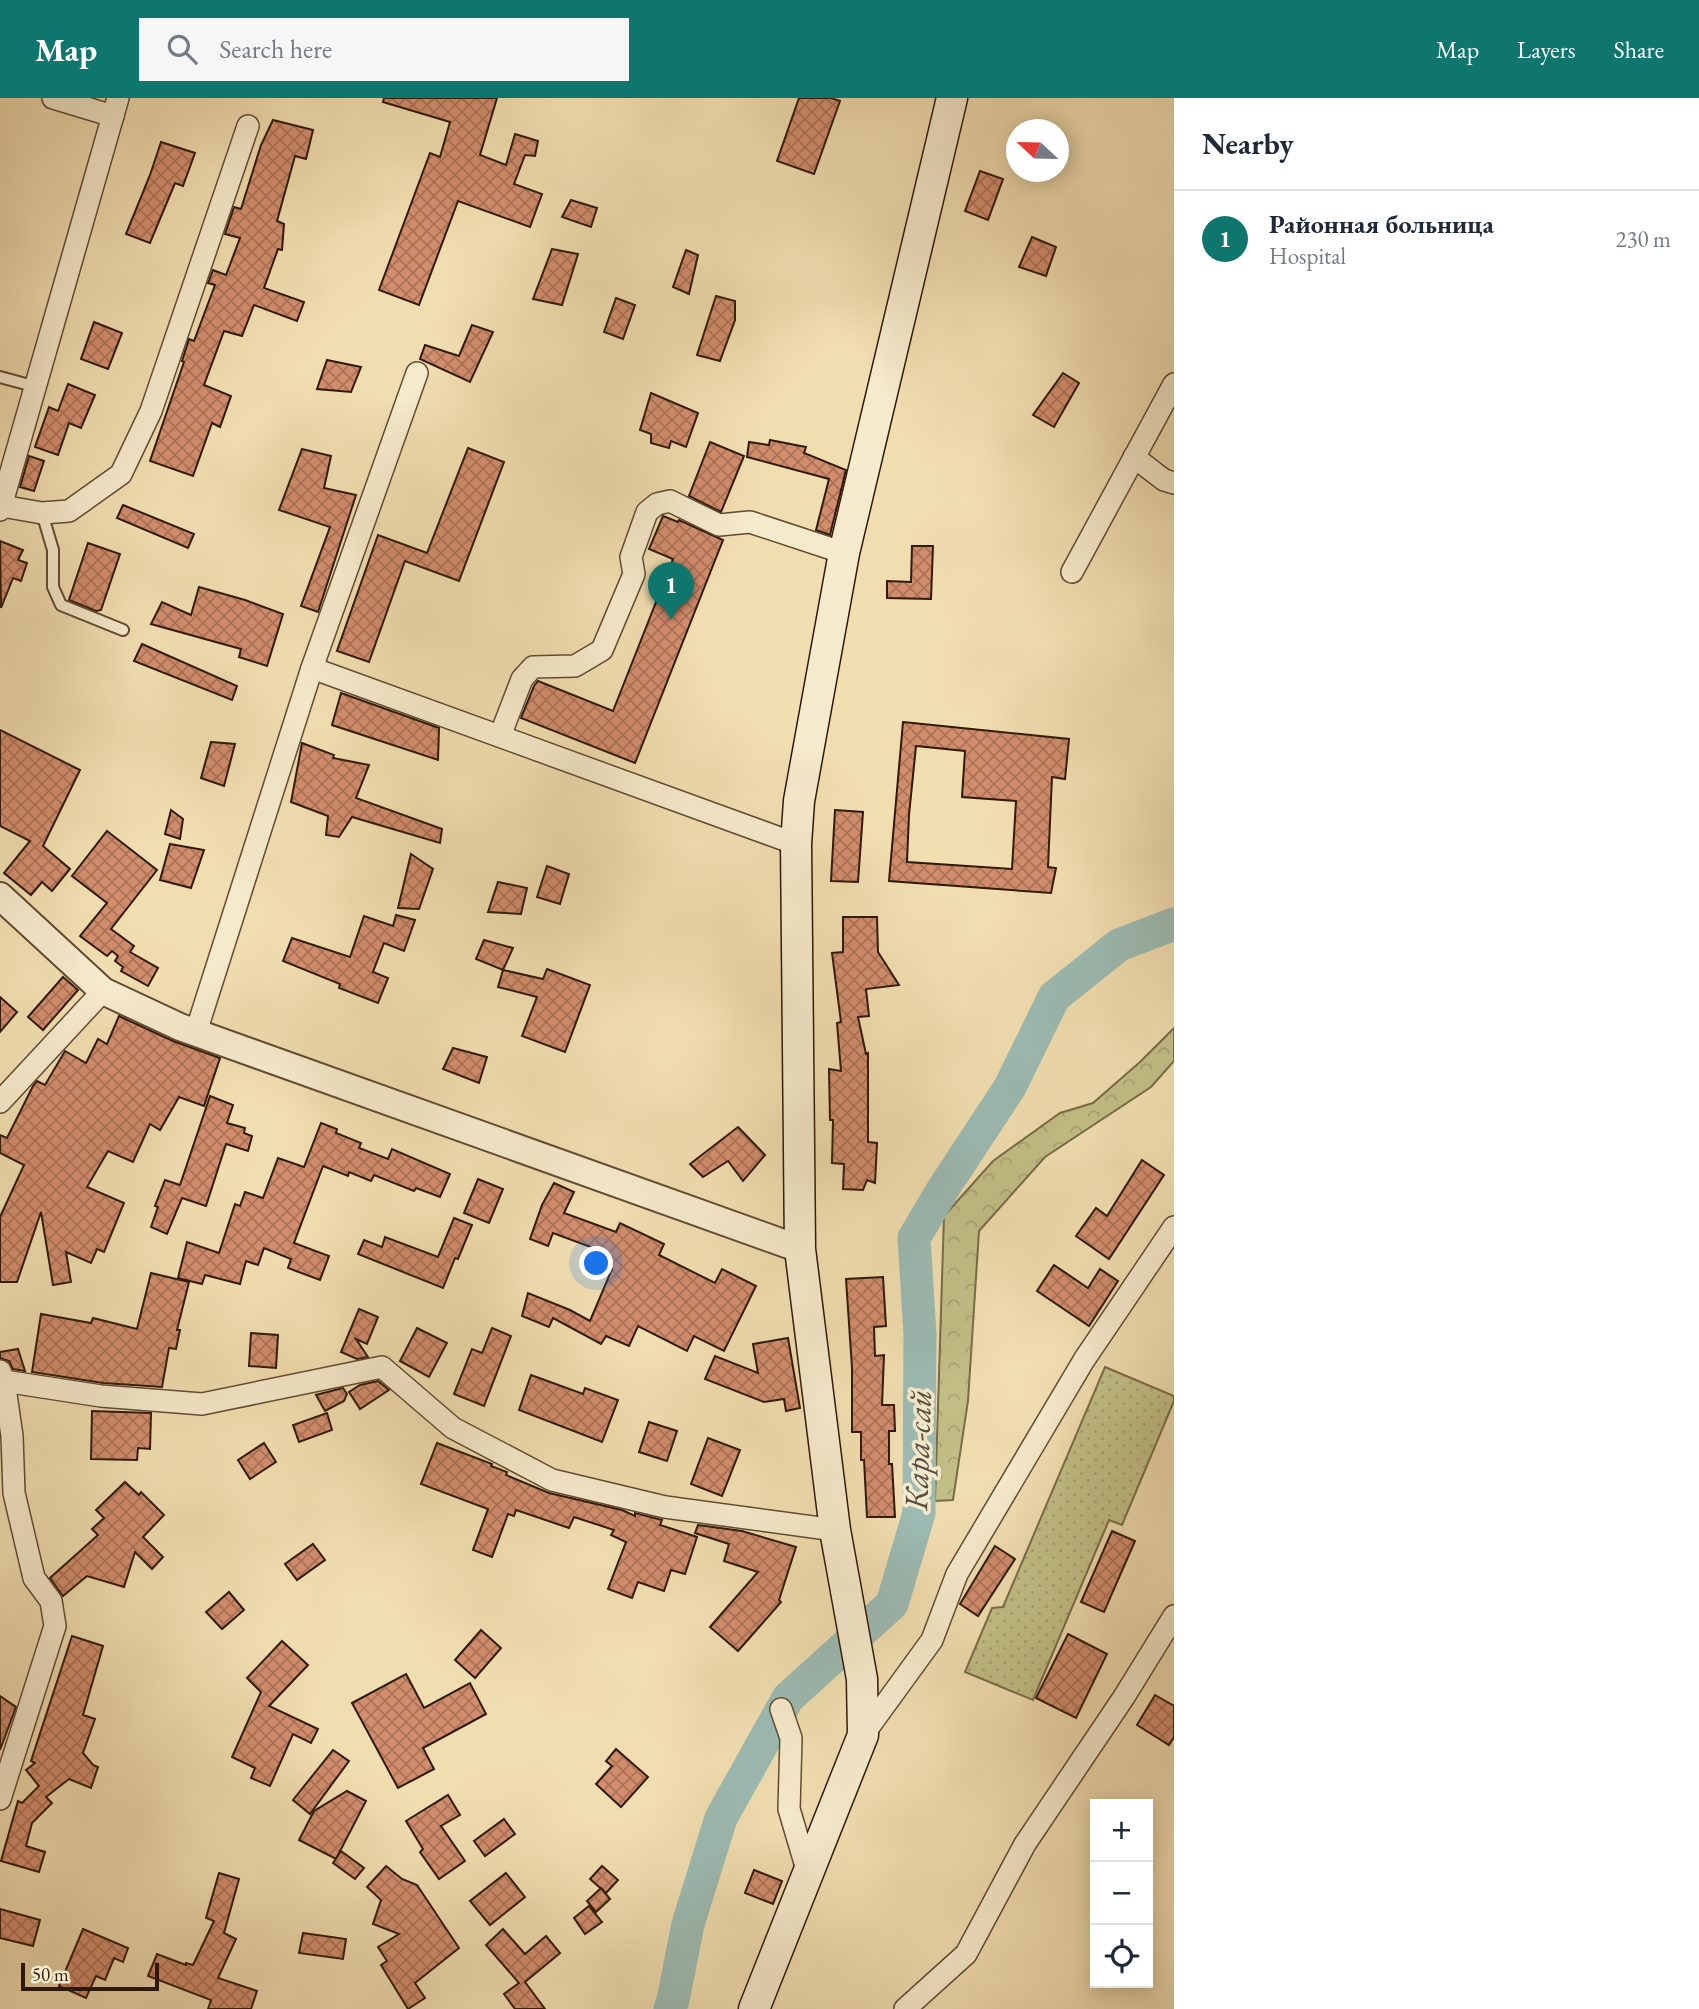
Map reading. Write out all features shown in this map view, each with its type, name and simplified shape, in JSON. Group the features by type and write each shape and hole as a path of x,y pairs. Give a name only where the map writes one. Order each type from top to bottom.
{"main road":[{"path":"754,2009 863,1735 862,1679 835,1530 800,1249 796,844 799,802 844,553 952,98"}],"street":[{"path":"53,98 115,107 1,508 42,513 69,510 121,474 151,411 248,126"},
{"path":"196,1032 312,668 417,373"},
{"path":"1072,572 1174,384"},
{"path":"1134,457 1164,480 1174,483"},
{"path":"500,736 522,679 533,667 575,666 602,650 634,574 631,557 647,512 657,504 670,501 719,525 750,522 844,553"},
{"path":"312,668 796,844"},
{"path":"0,896 103,991 180,1027 800,1249"},
{"path":"0,1102 103,991"},
{"path":"863,1735 932,1640 957,1574 1084,1360 1174,1227"},
{"path":"0,1799 55,1626 51,1601 34,1578 14,1493 12,1436 2,1376 102,1396 202,1404 382,1367 453,1428 552,1480 665,1507 835,1530"},
{"path":"905,2009 966,1954 1025,1844 1124,1697 1174,1616"},
{"path":"781,1709 791,1738 789,1809 808,1873"}],"lane":[{"path":"0,377 37,387"},
{"path":"42,513 53,550 53,587 61,605 123,630"}],"green space":[{"path":"1174,1028 1174,1061 1151,1087 1045,1157 979,1231 968,1401 953,1500 935,1501 944,1216 993,1161 1060,1113 1093,1103"},
{"path":"1105,1367 1174,1396 1174,1401 1122,1525 1109,1520 1033,1700 965,1672 992,1608 1003,1607"}],"building":[{"path":"384,98 497,98 480,155 506,165 515,134 538,141 535,156 525,155 514,184 542,194 530,227 458,201 419,305 379,290 430,153 440,157 450,122 383,102"},
{"path":"799,98 831,98 840,101 814,174 777,161"},
{"path":"273,120 313,130 306,159 295,156 277,221 284,224 282,250 278,249 264,288 304,302 297,321 254,305 242,336 224,331 204,385 231,396 220,427 212,423 193,476 150,461 184,362 182,361 189,339 194,341 215,285 208,283 213,270 226,275 240,238 225,234 234,207 241,209 261,145"},
{"path":"161,142 195,153 183,186 175,183 150,243 126,234"},
{"path":"980,171 1003,179 988,220 965,211"},
{"path":"571,200 597,208 591,227 562,217"},
{"path":"1032,237 1056,247 1046,276 1019,267"},
{"path":"552,249 578,254 562,305 533,299"},
{"path":"686,250 698,255 689,294 673,287"},
{"path":"716,296 735,301 735,320 720,361 697,355"},
{"path":"616,298 635,305 623,339 604,332"},
{"path":"94,322 122,333 108,369 81,359"},
{"path":"472,325 493,332 470,382 420,359 425,345 459,356"},
{"path":"327,360 361,367 351,392 317,389"},
{"path":"1063,373 1079,383 1054,427 1033,415"},
{"path":"68,384 95,395 81,428 69,423 58,455 35,447 49,407 58,411"},
{"path":"651,393 698,413 686,447 671,441 669,448 651,443 651,434 640,430"},
{"path":"770,440 806,447 804,453 846,470 830,535 816,530 829,479 747,457 749,442 769,445"},
{"path":"710,442 744,456 721,512 689,496"},
{"path":"468,448 504,462 459,581 405,561 369,662 337,651 378,535 427,553"},
{"path":"302,449 331,456 324,488 356,495 318,612 301,606 330,527 279,510"},
{"path":"29,456 44,461 34,491 20,487"},
{"path":"123,505 194,534 188,548 117,518"},
{"path":"663,516 678,522 679,520 723,540 635,763 521,718 538,681 613,711 673,559 649,549"},
{"path":"0,541 23,550 18,560 27,563 21,581 13,578 1,608"},
{"path":"88,543 120,554 101,610 96,611 69,600"},
{"path":"912,546 933,546 931,599 887,598 887,581 911,582"},
{"path":"199,587 283,614 267,666 239,657 241,649 151,624 162,602 191,615"},
{"path":"142,644 237,686 232,700 134,661"},
{"path":"341,693 439,728 438,760 332,725"},
{"path":"903,722 1069,739 1065,779 1052,777 1048,867 1056,868 1051,893 889,881","holes":["916,746 965,751 962,797 1016,801 1012,869 907,862"]},
{"path":"0,730 80,770 43,846 70,869 52,891 42,882 31,895 4,873 30,841 0,826"},
{"path":"211,742 235,744 224,786 201,778"},
{"path":"302,743 334,755 333,758 369,765 356,798 442,829 440,843 352,817 339,837 326,835 328,816 291,802"},
{"path":"171,810 183,819 180,839 165,834"},
{"path":"835,810 863,812 858,882 831,881"},
{"path":"107,831 157,870 111,929 134,946 130,952 158,968 148,986 121,971 123,967 115,961 118,956 112,951 107,956 80,936 107,903 72,876"},
{"path":"170,844 204,850 191,888 160,880"},
{"path":"411,854 433,869 419,909 398,908"},
{"path":"547,866 569,874 560,904 537,897"},
{"path":"498,882 527,888 521,914 488,912"},
{"path":"396,915 415,920 404,951 384,943 373,972 388,978 378,1003 283,961 292,938 350,957 364,916 393,926"},
{"path":"843,917 877,917 878,952 899,985 866,989 869,1016 858,1017 866,1054 868,1053 868,1142 877,1143 875,1183 867,1180 863,1190 843,1189 844,1164 832,1163 833,1120 830,1120 829,1069 841,1071 837,1023 841,1022 832,953 843,952"},
{"path":"484,940 513,948 503,970 476,959"},
{"path":"547,969 590,985 565,1052 522,1036 537,997 498,987 503,970 543,979"},
{"path":"63,977 78,990 43,1030 28,1017"},
{"path":"0,997 17,1012 0,1032"},
{"path":"119,1016 173,1041 220,1058 204,1106 179,1097 160,1130 150,1124 133,1162 108,1151 87,1187 124,1203 104,1252 97,1249 91,1263 66,1252 71,1282 53,1285 41,1212 17,1282 0,1282 0,1217 24,1165 0,1153 0,1135 7,1138 33,1086 37,1081 45,1085 65,1051 86,1063 98,1039 107,1044"},
{"path":"453,1048 487,1057 479,1083 443,1069"},
{"path":"210,1096 233,1105 227,1123 245,1128 244,1133 252,1136 248,1151 226,1144 206,1206 182,1198 167,1234 151,1227 158,1207 155,1206 165,1180 180,1185"},
{"path":"321,1123 337,1129 336,1133 361,1143 359,1148 388,1159 392,1149 450,1174 440,1197 416,1188 414,1191 374,1175 371,1181 323,1166 294,1243 329,1256 320,1280 288,1268 291,1259 264,1248 258,1265 246,1261 240,1284 205,1275 202,1284 178,1278 187,1242 219,1253 235,1204 240,1206 245,1192 263,1198 278,1158 304,1167"},
{"path":"738,1127 765,1155 743,1181 728,1161 703,1177 690,1164"},
{"path":"1142,1160 1164,1175 1109,1259 1076,1236 1096,1208 1107,1216"},
{"path":"478,1179 503,1189 489,1223 464,1213"},
{"path":"554,1183 574,1192 564,1213 616,1232 620,1223 664,1244 659,1255 715,1283 722,1269 756,1286 724,1351 694,1336 687,1351 638,1326 629,1346 606,1336 601,1344 553,1318 549,1327 522,1316 528,1293 590,1321 612,1269 601,1264 607,1253 553,1233 548,1246 530,1239 542,1205"},
{"path":"454,1218 472,1225 443,1288 358,1254 364,1240 382,1247 385,1237 438,1257"},
{"path":"1054,1265 1088,1288 1100,1269 1118,1281 1089,1326 1037,1291"},
{"path":"151,1273 189,1282 177,1330 180,1330 176,1349 169,1348 162,1387 103,1383 32,1372 41,1314 91,1323 93,1318 137,1329"},
{"path":"883,1277 886,1326 874,1327 875,1356 884,1355 882,1405 894,1405 895,1431 889,1431 889,1464 892,1464 895,1517 867,1517 861,1432 852,1432 852,1368 846,1279"},
{"path":"359,1309 378,1317 367,1344 356,1339 368,1357 357,1359 341,1352"},
{"path":"417,1328 447,1343 429,1377 400,1361"},
{"path":"492,1328 511,1336 484,1406 454,1394 472,1349 482,1353"},
{"path":"251,1333 278,1335 276,1368 249,1366"},
{"path":"788,1338 800,1408 786,1411 784,1399 764,1402 705,1379 715,1356 758,1373 753,1344"},
{"path":"18,1349 25,1371 13,1369 9,1361 0,1358 0,1352"},
{"path":"531,1375 583,1394 585,1388 618,1400 602,1442 519,1410"},
{"path":"378,1381 389,1390 360,1409 349,1392 360,1385"},
{"path":"343,1388 347,1394 344,1401 325,1411 316,1395"},
{"path":"92,1411 151,1413 150,1449 138,1448 137,1460 91,1459"},
{"path":"327,1413 332,1430 299,1442 293,1425"},
{"path":"649,1422 677,1431 667,1461 639,1452"},
{"path":"708,1438 740,1450 722,1496 691,1484"},
{"path":"264,1443 276,1462 250,1479 238,1460"},
{"path":"437,1443 492,1464 491,1466 507,1472 506,1475 549,1493 622,1510 635,1516 635,1513 662,1520 660,1525 697,1537 685,1574 671,1570 664,1591 638,1582 632,1598 608,1589 626,1542 611,1535 614,1530 574,1517 569,1528 516,1510 514,1516 508,1514 492,1557 473,1550 488,1509 421,1484"},
{"path":"125,1482 139,1495 141,1492 164,1515 143,1537 163,1557 152,1569 135,1552 124,1587 87,1576 63,1596 50,1578 98,1535 92,1529 104,1518 96,1510"},
{"path":"698,1525 742,1531 796,1547 779,1600 781,1602 738,1651 710,1627 758,1572 724,1561 729,1544 695,1533"},
{"path":"1112,1531 1135,1541 1104,1612 1081,1602"},
{"path":"313,1544 325,1560 297,1580 285,1564"},
{"path":"995,1546 1015,1559 978,1616 960,1604"},
{"path":"229,1592 244,1610 222,1629 206,1612"},
{"path":"481,1630 501,1648 475,1678 455,1660"},
{"path":"1068,1634 1107,1654 1076,1718 1036,1698"},
{"path":"72,1636 103,1646 83,1715 95,1719 83,1753 98,1767 91,1788 69,1779 46,1797 52,1803 32,1823 26,1846 45,1852 39,1872 1,1861 18,1801 22,1803 39,1786 26,1770 35,1763 31,1761"},
{"path":"282,1641 308,1665 269,1706 318,1729 311,1743 293,1734 270,1786 251,1778 255,1768 232,1757 261,1692 247,1678"},
{"path":"406,1674 424,1708 470,1683 486,1714 423,1748 434,1769 398,1788 352,1703"},
{"path":"1155,1695 1174,1706 1174,1737 1169,1745 1137,1725"},
{"path":"0,1696 16,1707 0,1750"},
{"path":"616,1749 648,1777 621,1807 596,1784 612,1766 606,1761"},
{"path":"333,1750 349,1761 310,1814 293,1800"},
{"path":"347,1791 366,1801 336,1859 299,1840 314,1811"},
{"path":"448,1795 460,1815 441,1826 465,1861 439,1879 420,1852 423,1849 406,1821"},
{"path":"504,1819 515,1834 485,1856 474,1841"},
{"path":"341,1851 364,1868 355,1879 333,1863"},
{"path":"386,1866 402,1879 417,1885 459,1948 415,1983 425,1998 408,2009 381,1965 387,1961 378,1947 399,1934 373,1924 381,1900 367,1887"},
{"path":"602,1866 618,1880 606,1893 590,1879"},
{"path":"754,1870 782,1881 773,1904 745,1893"},
{"path":"219,1873 239,1879 224,1933 236,1939 218,1978 257,1991 251,2009 208,2009 211,2000 148,1976 157,1954 193,1965 214,1921 206,1918"},
{"path":"506,1873 525,1897 490,1925 470,1901"},
{"path":"601,1888 610,1899 596,1912 587,1901"},
{"path":"589,1906 602,1922 585,1934 574,1918"},
{"path":"0,1909 40,1920 33,1946 0,1938"},
{"path":"83,1929 128,1948 123,1962 114,1958 105,1980 96,1976 86,1998 59,1986"},
{"path":"503,1929 525,1954 546,1936 560,1953 525,1982 545,2009 515,2009 504,1994 519,1983 486,1945"},
{"path":"303,1933 346,1939 343,1959 299,1953"}],"waterway":[{"name":"Кара-сай","path":"670,2009 688,1924 721,1818 788,1698 892,1604 919,1513 920,1334 914,1238 1010,1087 1054,997 1119,945 1174,924"}],"place":[{"name":"Районная больница","path":"671,620"}]}
